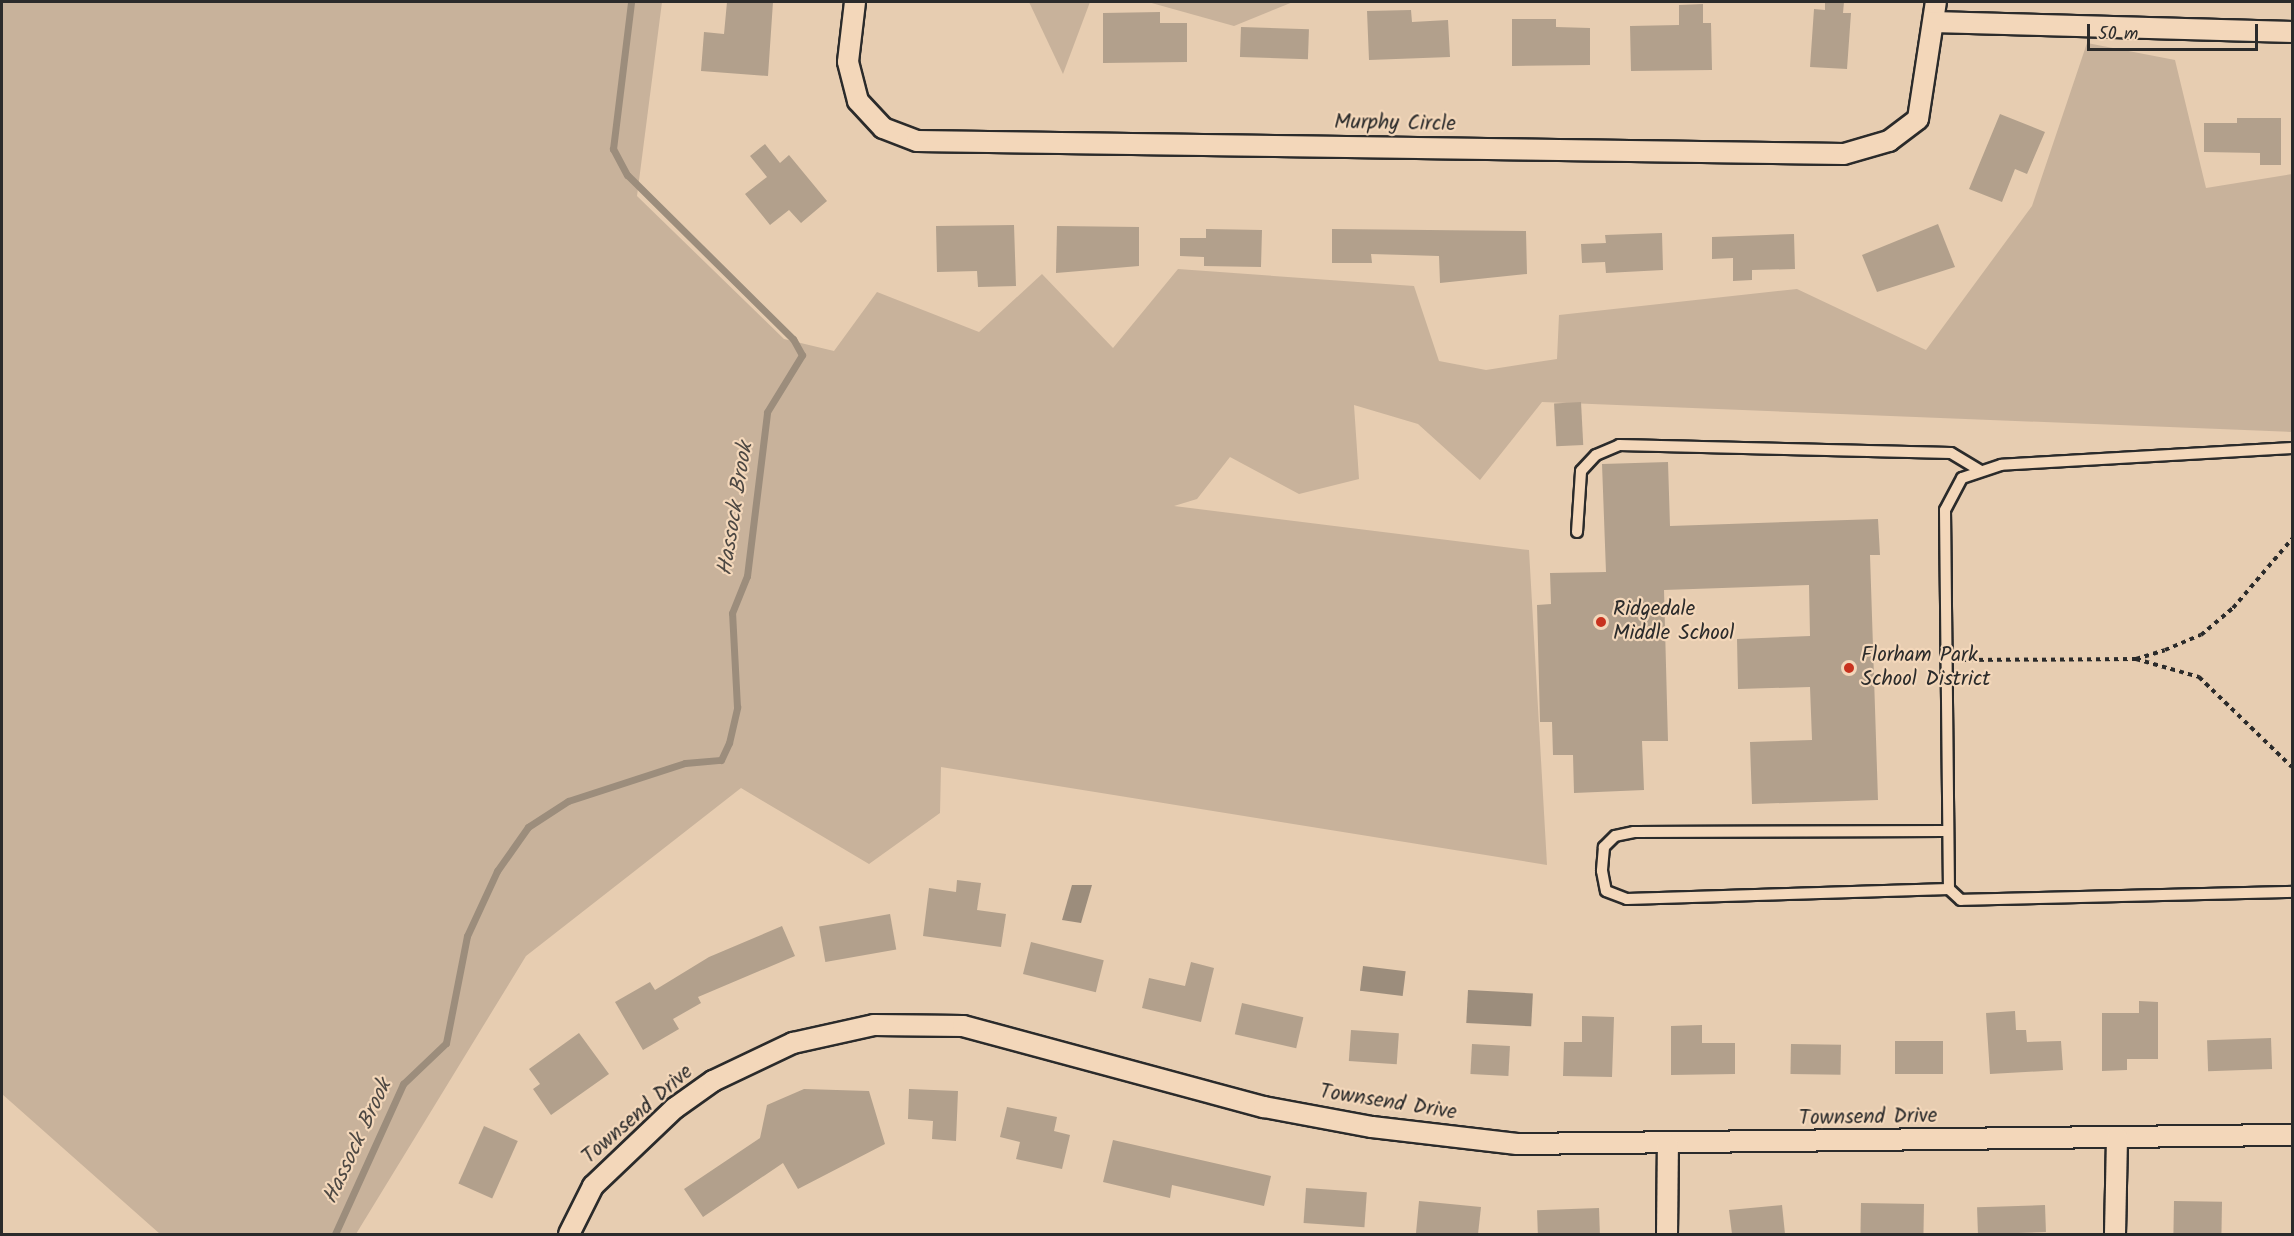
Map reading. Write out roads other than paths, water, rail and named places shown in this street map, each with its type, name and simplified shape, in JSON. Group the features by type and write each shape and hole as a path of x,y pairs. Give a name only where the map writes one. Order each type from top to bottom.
{"street":[{"name":"Murphy Circle","path":"855,2 848,62 858,101 883,128 916,141 1844,154 1889,141 1918,119 1936,2"},
{"path":"1934,22 2292,32"},
{"name":"Townsend Drive","path":"569,1234 593,1186 675,1108 713,1081 792,1043 874,1025 926,1023 992,1031 1157,1080 1372,1127 1517,1144 1668,1145 2292,1135"},
{"path":"2115,1234 2117,1138"},
{"path":"1667,1234 1668,1145"}],"lane":[{"path":"1577,532 1581,471 1596,455 1619,445 1951,453 1979,470"},
{"path":"2292,447 1979,470 1956,485 1945,510 1945,831 1949,889 1961,900 2292,892"},
{"path":"1945,831 1634,832 1615,836 1604,847 1602,871 1606,891 1627,899 1949,889"}],"waterway":[{"name":"Hassock Brook","path":"335,1234 403,1084 446,1043 467,936 497,871 528,827 568,801 685,763 721,760 729,743 737,707 732,613 747,576 767,412 802,355 793,339 627,175 613,149 631,2"}],"place":[{"name":"Ridgedale Middle School","path":"1601,622"},
{"name":"Florham Park School District","path":"1849,668"}]}
